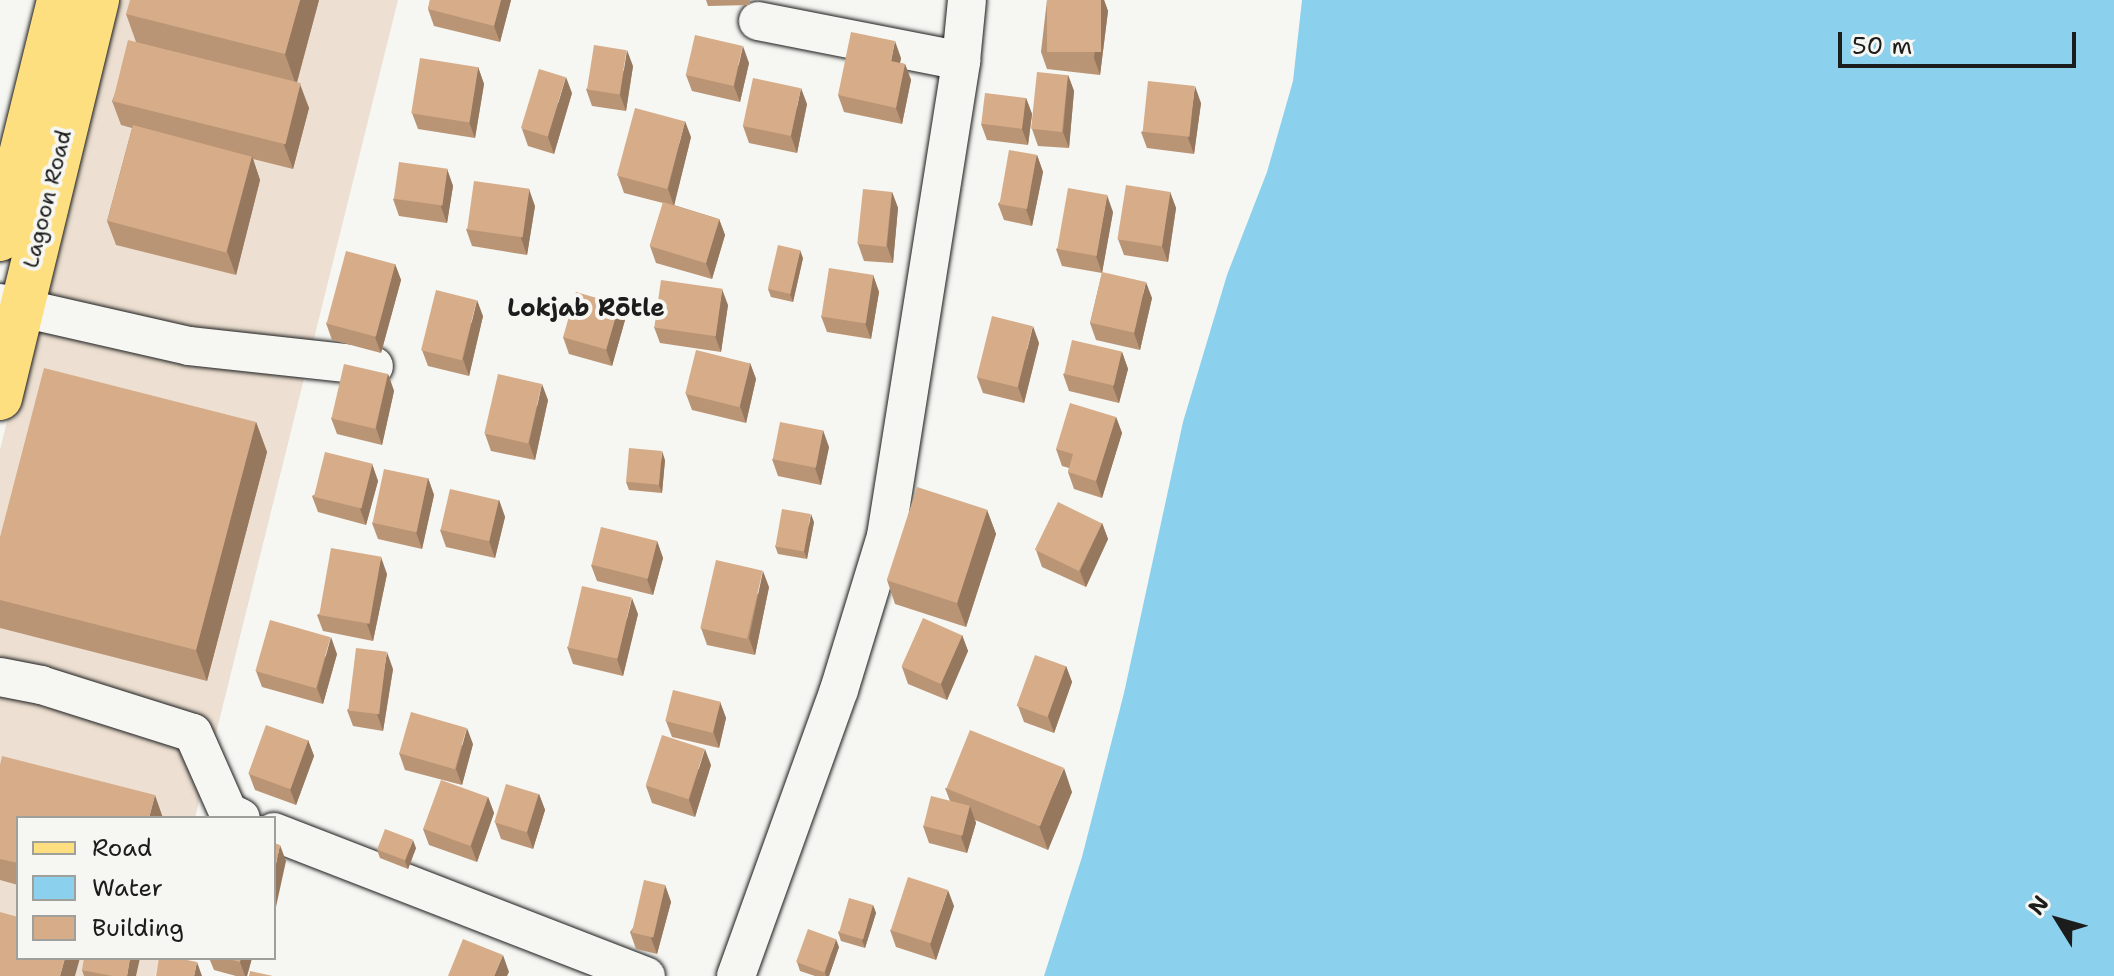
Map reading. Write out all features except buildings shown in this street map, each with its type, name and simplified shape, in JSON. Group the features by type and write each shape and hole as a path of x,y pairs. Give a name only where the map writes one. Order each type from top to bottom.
{"main road":[{"name":"Lagoon Road","path":"0,239 59,0"},
{"name":"Lagoon Road","path":"0,398 10,305 97,0"}],"street":[{"path":"736,976 839,690 886,536 961,61 967,0"},
{"path":"758,21 961,61"},
{"path":"10,305 189,346 374,366"},
{"path":"0,677 41,685 193,733 228,812 237,816"},
{"path":"276,833 646,976"}],"shaded area":[{"path":"109,0 398,0 195,816 16,816 16,960 159,960 155,976 0,976 0,450"}],"water":[{"path":"1302,0 2114,0 2114,976 1044,976 1082,857 1124,693 1183,422 1227,275 1267,172 1293,81"}],"district":[{"name":"Lokjab Rōtle","path":"586,309"}]}
